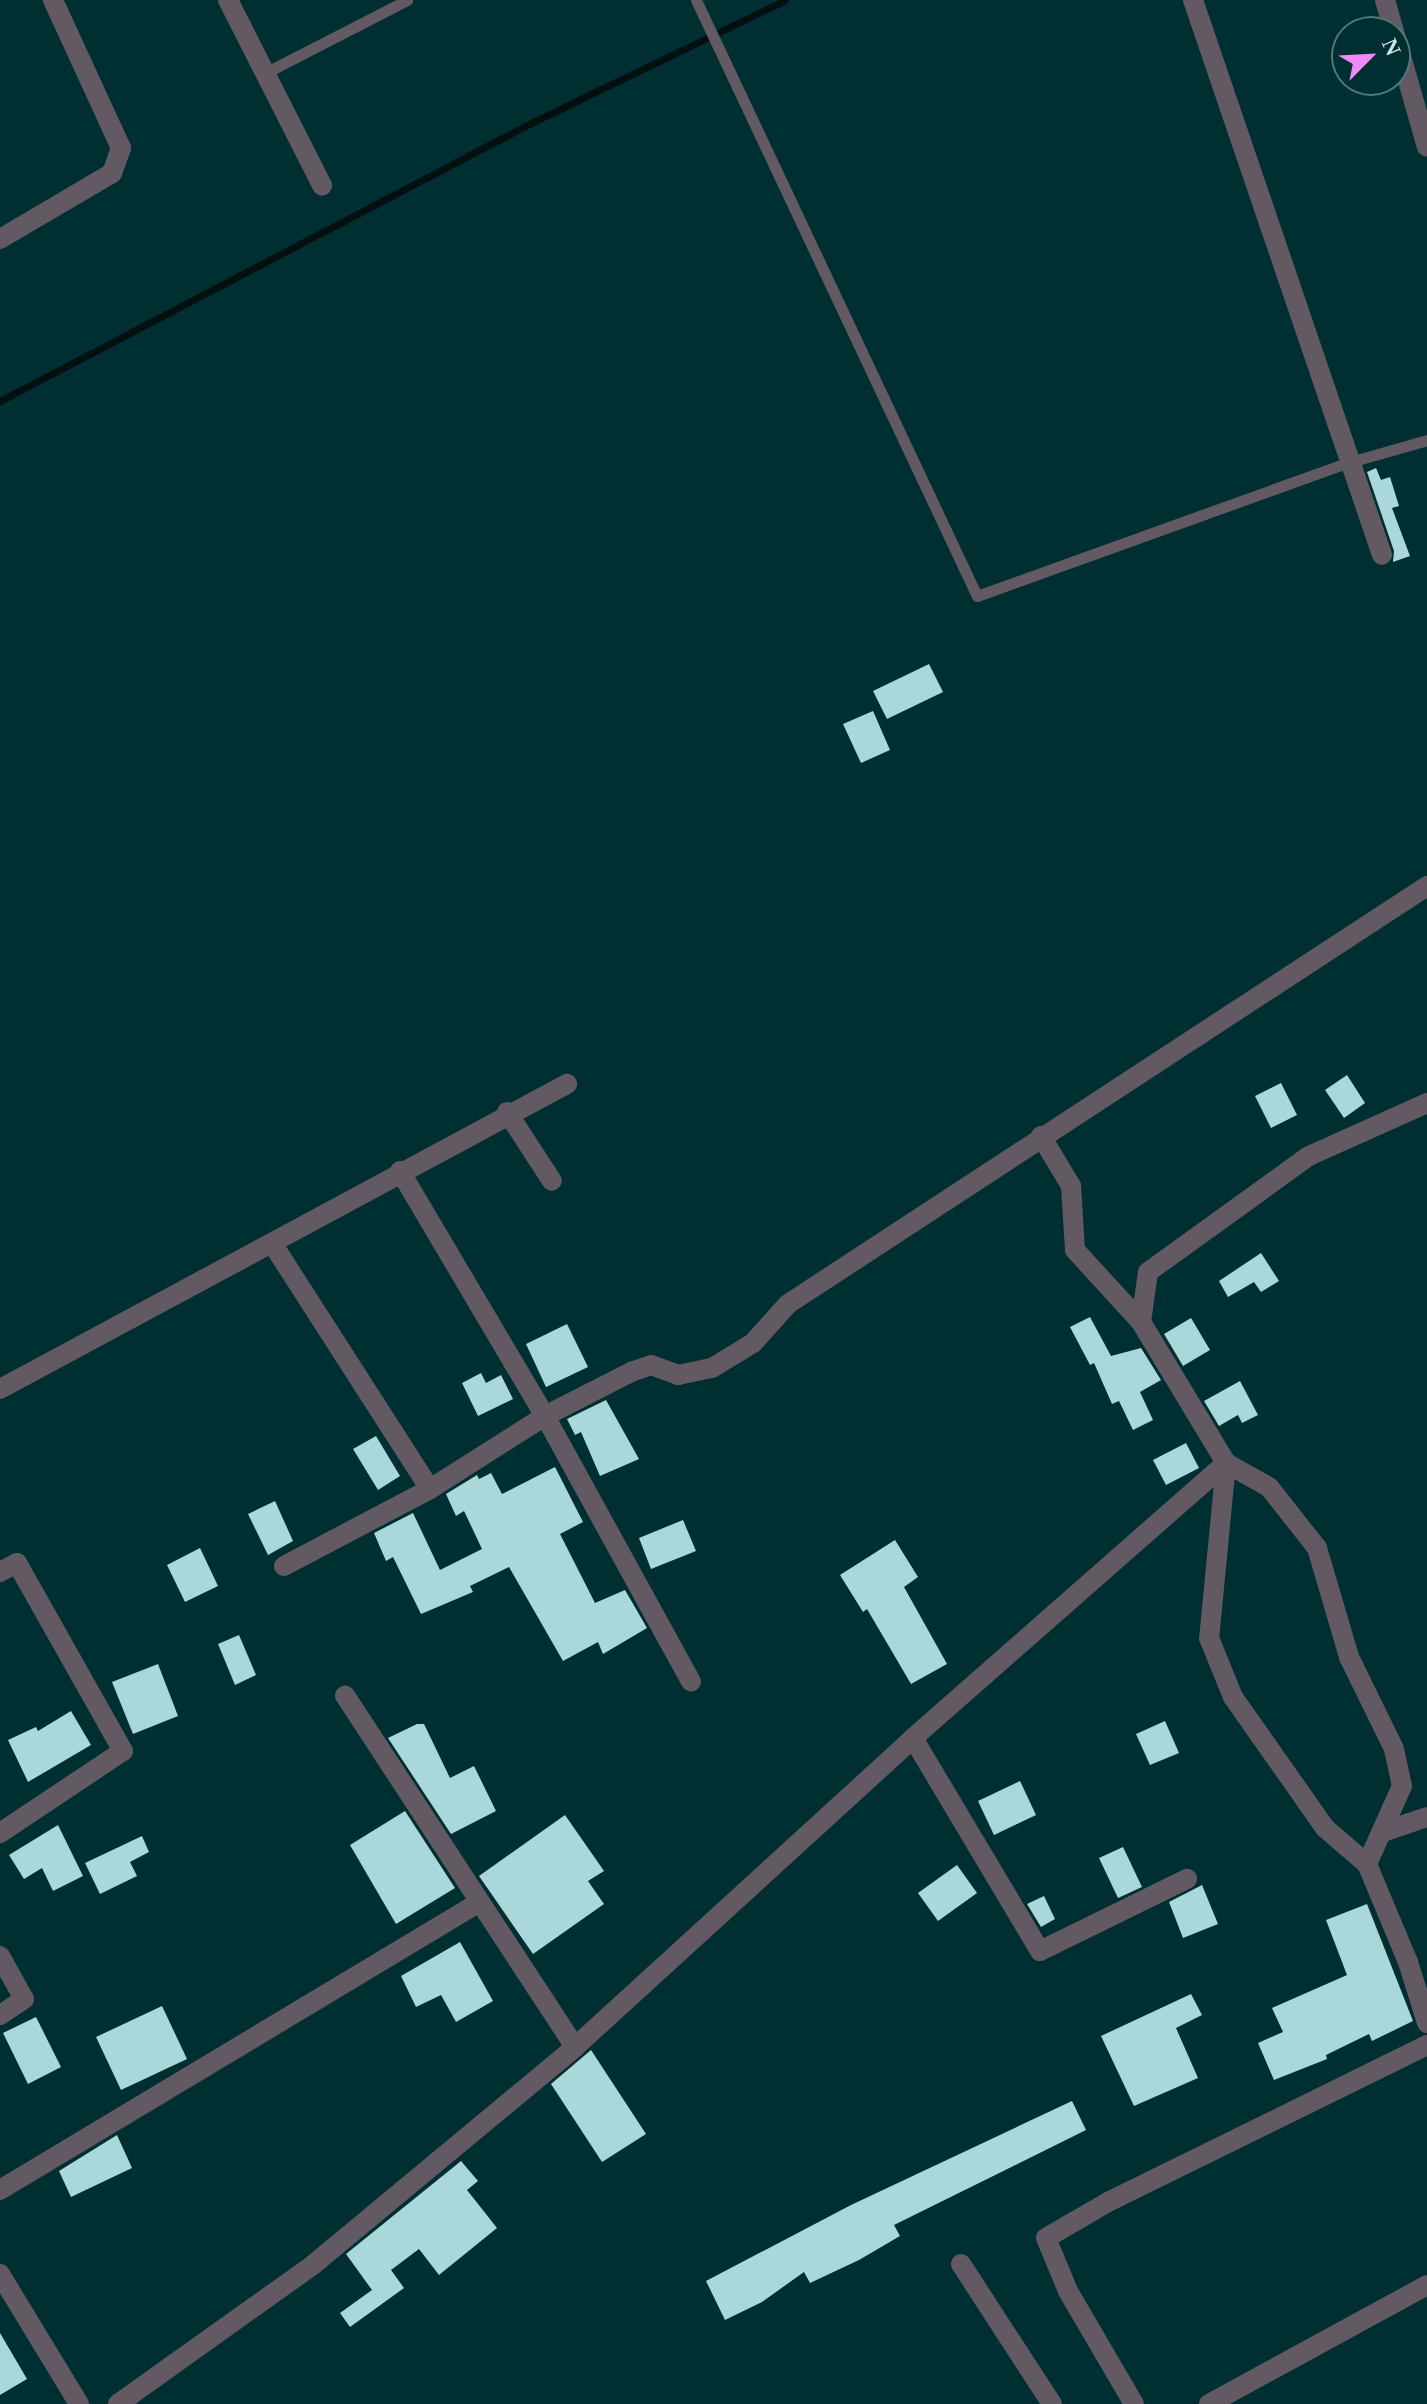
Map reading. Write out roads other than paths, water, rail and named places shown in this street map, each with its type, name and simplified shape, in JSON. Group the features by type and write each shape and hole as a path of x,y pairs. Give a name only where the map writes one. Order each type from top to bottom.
{"street":[{"path":"0,239 112,173 121,148 53,0"},
{"path":"228,0 322,185"},
{"path":"1193,0 1382,555"},
{"path":"1411,92 1427,147"},
{"path":"284,1566 430,1489 545,1416 651,1365 678,1375 712,1368 753,1343 788,1304 1427,886"},
{"path":"0,1389 507,1112 567,1084"},
{"path":"1141,1322 1148,1272 1309,1156 1427,1103"},
{"path":"507,1112 552,1181"},
{"path":"1041,1136 1071,1186 1075,1250 1141,1322 1226,1463 1269,1487 1317,1548 1349,1657 1394,1749 1402,1786 1367,1864"},
{"path":"400,1171 545,1416 691,1682"},
{"path":"272,1243 430,1489"},
{"path":"118,2404 314,2264 575,2047 913,1738 1226,1463"},
{"path":"1226,1463 1209,1638 1233,1697 1251,1723 1325,1828 1367,1864 1418,1959 1427,2023"},
{"path":"0,1572 17,1563 123,1751 0,1833"},
{"path":"345,1696 575,2047"},
{"path":"913,1738 1040,1951 1187,1879"},
{"path":"1383,1832 1427,1817"},
{"path":"0,2190 478,1903"},
{"path":"0,1956 24,1999 0,2015"},
{"path":"1134,2404 1068,2291 1046,2238 1108,2202 1427,2045"},
{"path":"961,2264 1052,2404"},
{"path":"0,2274 79,2404"},
{"path":"1209,2404 1427,2285"}],"lane":[{"path":"265,73 407,0"},
{"path":"696,0 977,596 1350,462 1427,440"}],"waterway":[{"path":"0,401 529,124 785,0"}]}
